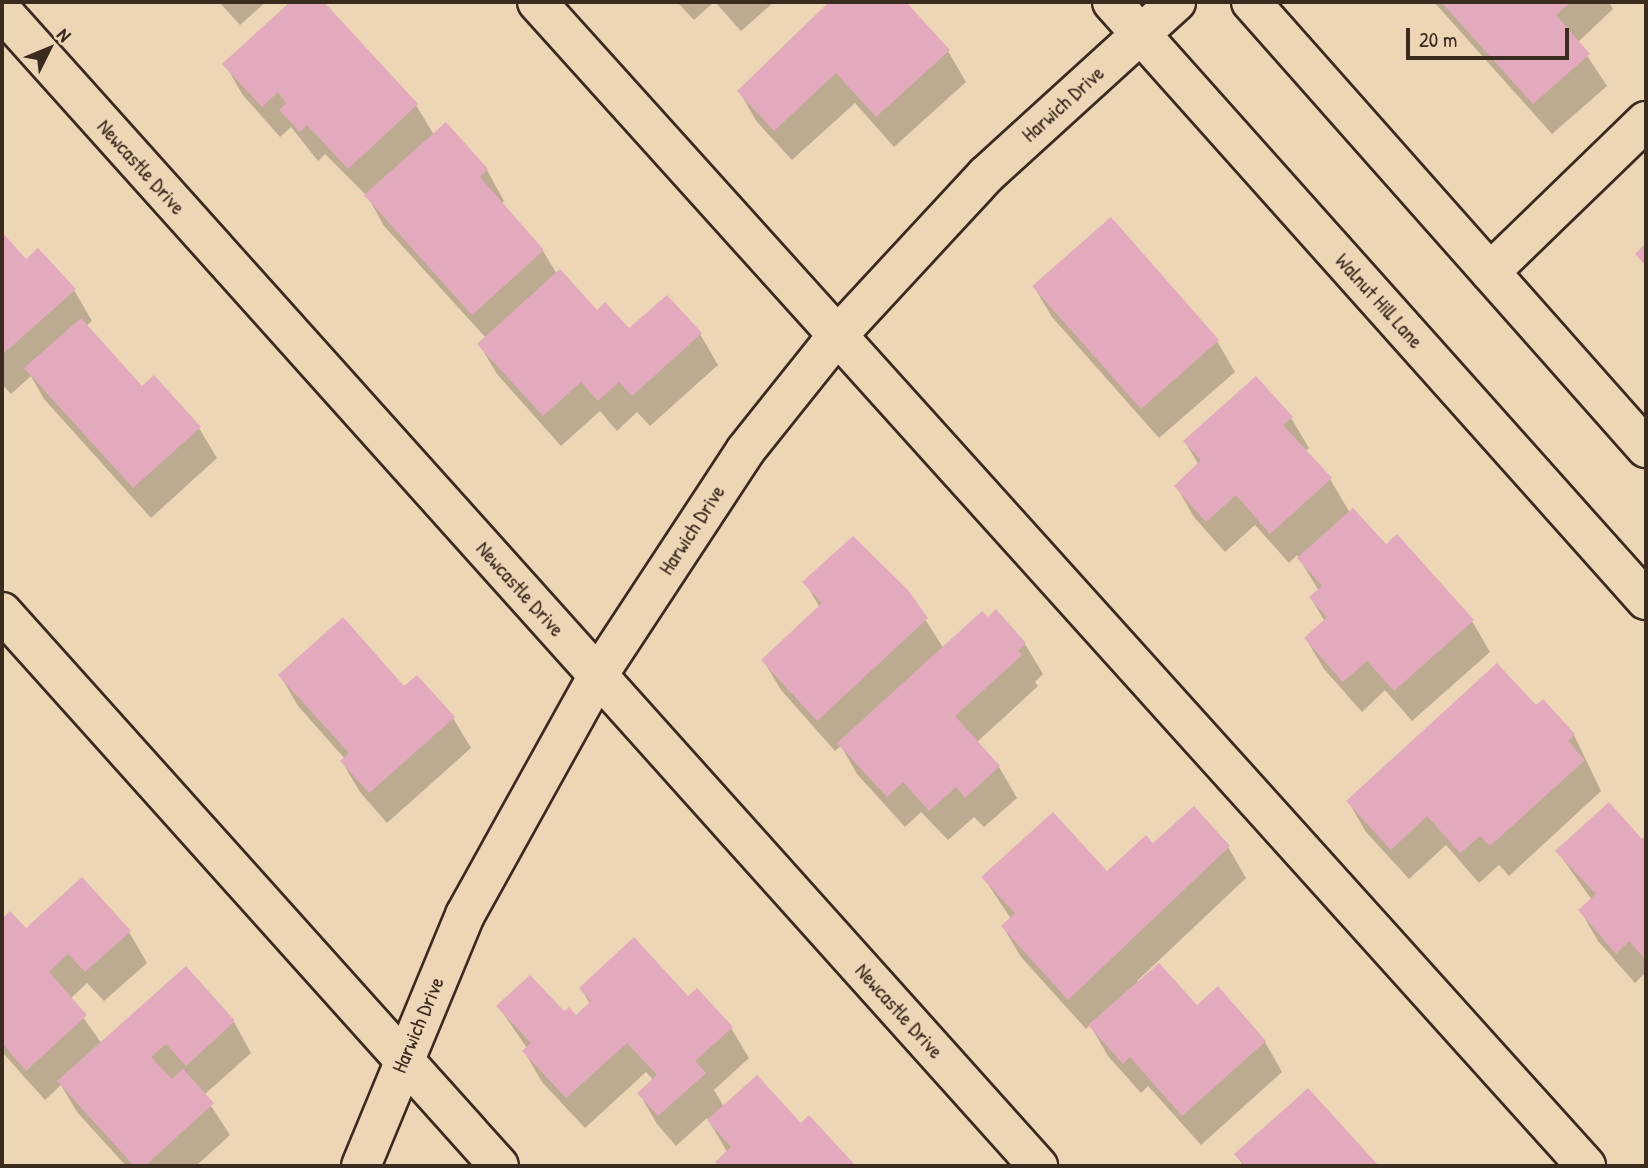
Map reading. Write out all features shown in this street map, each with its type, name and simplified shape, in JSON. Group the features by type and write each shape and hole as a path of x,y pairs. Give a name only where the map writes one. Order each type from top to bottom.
{"street":[{"path":"537,2 836,337 1586,1166"},
{"name":"Walnut Hill Lane","path":"1112,2 1646,600"},
{"name":"Harwich Drive","path":"361,1166 465,915 598,675 745,451 836,337 985,175 1176,2"},
{"path":"1251,2 1646,448"},
{"name":"Newcastle Drive","path":"2,11 1038,1166"},
{"path":"1490,272 1646,121"},
{"path":"2,612 499,1166"}],"building":[{"path":"290,2 324,2 418,104 348,169 307,125 300,132 279,110 286,103 278,92 262,107 222,64"},
{"path":"829,2 906,2 950,50 876,117 836,73 774,131 737,91"},
{"path":"1441,2 1571,2 1556,15 1590,54 1533,104"},
{"path":"446,122 488,169 480,177 544,250 472,315 364,195"},
{"path":"1111,217 1219,340 1141,409 1032,286"},
{"path":"2,232 26,259 38,248 76,289 2,355"},
{"path":"1646,243 1646,266 1635,254"},
{"path":"560,269 597,310 605,302 629,328 667,295 702,333 632,396 619,382 598,401 581,382 543,416 477,344"},
{"path":"81,318 142,386 154,375 201,427 133,488 24,368"},
{"path":"1256,376 1293,417 1283,425 1332,478 1270,534 1236,495 1206,522 1174,486 1201,460 1183,441"},
{"path":"1353,508 1386,544 1397,534 1474,620 1394,691 1367,661 1343,682 1304,638 1327,617 1309,597 1322,586 1297,558"},
{"path":"853,536 908,590 928,618 817,721 761,660 822,603 802,582"},
{"path":"996,609 1026,643 1018,651 1022,655 955,716 1000,766 965,798 956,787 929,811 903,782 887,797 837,743 982,611 988,617"},
{"path":"343,617 404,686 417,675 455,717 369,793 340,761 349,753 278,675"},
{"path":"1497,663 1536,705 1543,699 1575,734 1568,741 1585,760 1490,846 1480,836 1460,853 1427,816 1391,850 1346,801"},
{"path":"1609,802 1642,839 1646,836 1646,960 1629,941 1616,954 1578,910 1596,894 1555,851"},
{"path":"1194,806 1230,846 1068,1000 1001,926 1015,913 981,877 1053,812 1107,871 1146,835 1153,843"},
{"path":"82,877 131,931 85,972 68,954 49,972 87,1015 26,1071 2,1043 2,919 10,911 26,928"},
{"path":"634,937 688,996 697,988 733,1027 695,1061 706,1073 658,1116 637,1093 657,1075 627,1043 566,1098 522,1051 531,1043 496,1006 530,975 564,1011 569,1007 576,1015 591,1001 579,988"},
{"path":"1159,963 1197,1005 1218,986 1266,1041 1182,1116 1130,1057 1123,1064 1088,1025"},
{"path":"186,966 235,1021 186,1066 166,1044 151,1057 172,1079 183,1069 214,1103 145,1166 134,1166 57,1081"},
{"path":"757,1075 801,1123 809,1115 856,1166 719,1166 715,1162 731,1147 707,1120"},
{"path":"1308,1088 1379,1166 1245,1166 1234,1154"}]}
